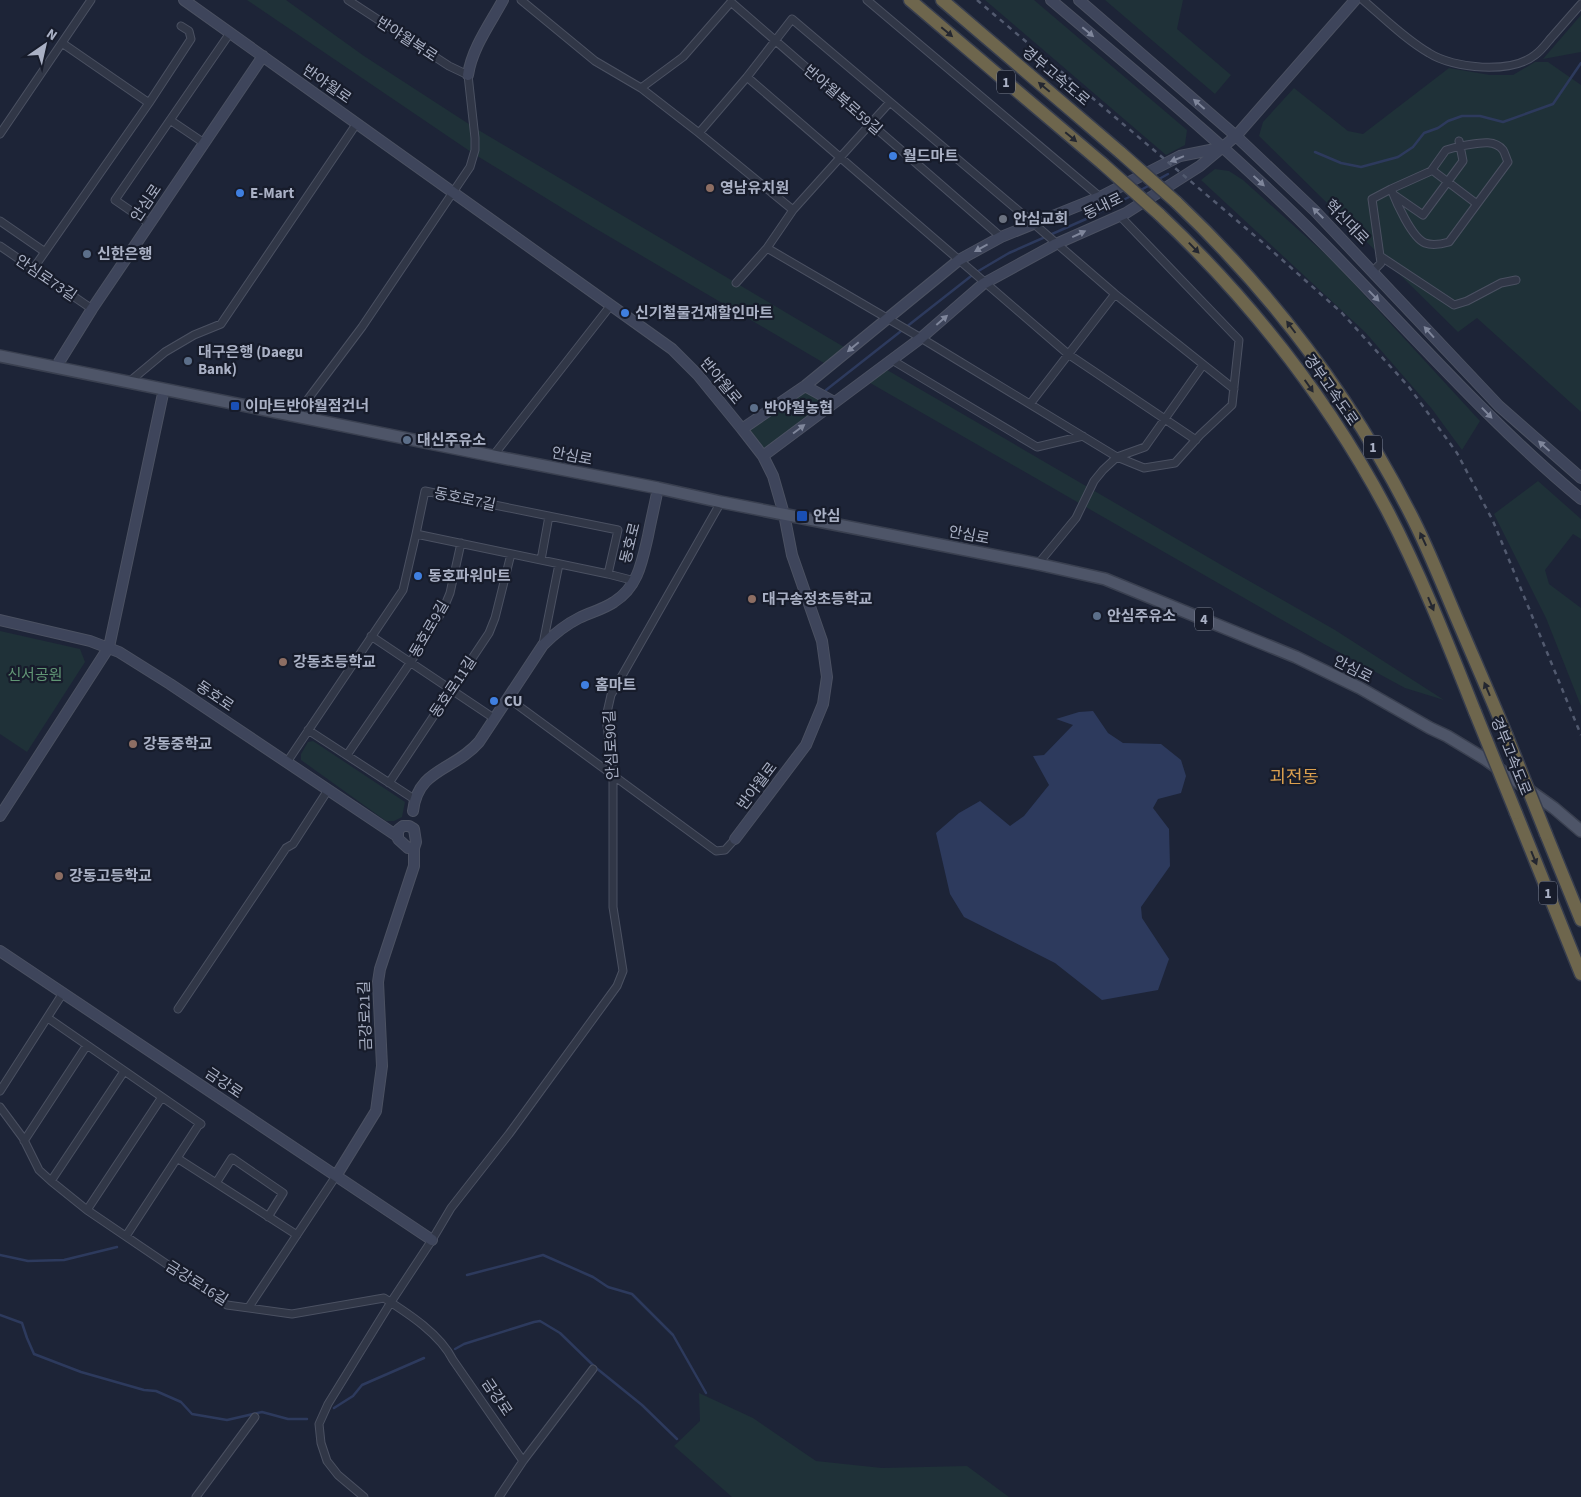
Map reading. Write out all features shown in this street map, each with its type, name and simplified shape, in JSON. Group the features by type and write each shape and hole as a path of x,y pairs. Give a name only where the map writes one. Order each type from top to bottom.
{"highway":[{"name":"경부고속도로","path":"910,0 1159,214 1223,279 1268,330 1306,381 1349,446 1387,511 1405,547 1430,601 1581,974"},
{"name":"경부고속도로","path":"942,0 1176,202 1267,297 1331,381 1394,483 1418,530 1506,734 1581,920"}],"main road":[{"name":"안심로","path":"0,356 1038,564 1105,580 1208,620 1360,688 1447,736 1485,760 1554,808 1581,831"}],"street":[{"path":"0,134 91,0"},
{"name":"반야월로","path":"184,0 672,349 698,375 763,456 773,476 784,514 792,555 822,641 827,677 823,704 806,745 736,839"},
{"name":"반야월북로","path":"348,0 449,66 468,75"},
{"path":"296,415 362,327 470,167 475,150 475,128 468,75 470,62 503,0"},
{"path":"521,0 530,3 595,61 641,88 793,210"},
{"path":"867,0 1100,197"},
{"path":"1051,0 1224,147 1321,240 1494,420 1581,498"},
{"name":"혁신대로","path":"1079,0 1236,136 1315,211 1499,406 1581,478"},
{"name":"동내로","path":"763,456 921,338 986,283 1056,244 1120,216 1200,166 1236,136 1355,0"},
{"path":"1363,0 1410,40 1430,54 1452,63 1490,67 1507,67 1524,62 1536,55 1581,4"},
{"name":"반야월북로59길","path":"641,88 683,57 731,2 1001,237"},
{"path":"699,133 747,77 792,19 1114,294 1234,389"},
{"path":"33,269 149,103 191,39 189,31 181,26"},
{"path":"150,224 115,200 230,33"},
{"path":"62,43 149,103"},
{"name":"안심로","path":"56,367 92,309 263,56"},
{"path":"747,77 1068,354 1196,440"},
{"path":"736,283 767,248 793,210 890,102"},
{"path":"170,120 204,143"},
{"path":"129,382 164,352 194,335 221,324 357,123"},
{"path":"1372,271 1381,262 1372,199 1393,192 1432,170 1446,150 1460,144 1489,142 1496,144 1503,150 1508,162 1449,242 1442,244 1424,243 1414,234 1393,192"},
{"path":"1393,192 1423,215 1463,161 1460,144"},
{"path":"742,429 805,386 959,260 1001,237 1100,197 1180,156 1224,147"},
{"path":"1432,170 1477,204"},
{"path":"767,248 921,338 1117,457 1144,468 1175,463 1232,405 1239,340 1120,216"},
{"path":"0,221 45,252"},
{"name":"안심로73길","path":"0,246 92,309"},
{"path":"1380,256 1454,305 1467,301 1501,283 1516,280"},
{"path":"1030,404 1114,294"},
{"path":"493,456 611,305"},
{"path":"892,360 1037,448 1083,436"},
{"path":"1038,564 1076,518 1094,481 1103,470 1117,457 1145,447 1203,365"},
{"path":"805,386 834,402"},
{"path":"0,816 109,647 164,389"},
{"name":"동호로","path":"410,827 416,818 412,811 414,799 422,784 428,778 472,750 495,719 543,645 553,634 579,618 614,603 627,592 640,569 658,488"},
{"name":"동호로7길","path":"287,762 403,590 424,491 618,530 608,574"},
{"name":"안심로90길","path":"432,1240 451,1208 509,1134 617,986 623,971 613,906 613,774 606,717 611,695 721,502"},
{"path":"541,560 549,516"},
{"path":"416,534 608,574 634,582"},
{"name":"동호로9길","path":"347,755 443,610 450,593 461,543"},
{"name":"동호로11길","path":"389,783 489,633 499,604 510,554"},
{"name":"동호로","path":"543,645 559,564"},
{"name":"동호로","path":"0,620 109,647 170,684 287,762 397,836 400,842 408,848 414,848"},
{"path":"371,636 495,719"},
{"path":"508,698 716,850 725,850 736,839"},
{"path":"308,730 414,799"},
{"path":"178,1009 286,848 293,844 328,790"},
{"path":"397,836 400,827 410,827"},
{"name":"금강로21길","path":"336,1176 376,1111 382,1066 378,982 380,969 414,866 416,842 410,827"},
{"name":"금강로","path":"0,951 432,1240"},
{"path":"0,1091 63,993"},
{"path":"48,1018 200,1124 126,1236"},
{"path":"24,1141 87,1045"},
{"path":"51,1181 123,1073"},
{"path":"87,1210 162,1097"},
{"name":"금강로16길","path":"0,1107 24,1141 39,1170 51,1181 87,1210 228,1305 249,1307 336,1176"},
{"path":"177,1158 297,1235"},
{"path":"216,1183 232,1158 283,1193 268,1217"},
{"path":"364,1497 338,1475 327,1461 321,1443 319,1424 328,1404 432,1240"},
{"path":"249,1307 292,1314 384,1298 391,1302"},
{"name":"금강로","path":"391,1302 436,1335 447,1348 453,1360 523,1462"},
{"path":"499,1497 593,1368"},
{"path":"196,1497 254,1417"}],"green space":[{"path":"247,0 286,0 364,56 475,128 849,350 829,366 593,227 474,154"},
{"path":"985,0 1034,0 1187,130 1185,145 1166,155"},
{"path":"1105,0 1183,0 1177,29 1231,75 1215,94"},
{"path":"1581,15 1581,52 1543,59"},
{"path":"1535,62 1548,62 1581,85 1581,412 1477,318 1458,332 1259,136 1263,122 1294,88 1348,131 1363,134 1449,68 1490,75 1513,75"},
{"path":"1215,169 1229,171 1243,180 1334,262 1480,421 1462,450 1432,409 1365,332 1201,180"},
{"path":"882,367 1335,630 1444,700 1405,688 1324,644 865,380"},
{"path":"805,386 834,402 763,456 742,429"},
{"path":"1538,481 1581,519 1581,539 1573,534 1545,570 1549,584 1581,608 1581,706 1546,618 1494,514"},
{"name":"신서공원","path":"0,631 80,649 85,662 27,752 0,734"},
{"path":"313,741 405,802 402,817 394,821 386,821 301,760 301,754 308,742"},
{"path":"699,1393 753,1418 816,1461 882,1468 967,1466 1009,1497 732,1497 674,1446 700,1421"}],"water":[{"path":"1093,711 1108,733 1123,743 1161,744 1181,760 1186,776 1181,793 1158,799 1153,808 1169,829 1170,866 1141,907 1142,918 1169,959 1158,990 1102,1000 1055,963 964,917 950,894 936,833 959,813 980,801 1010,826 1024,816 1049,785 1033,756 1044,755 1073,725 1056,719 1079,712"}],"waterway":[{"path":"1315,152 1341,163 1361,167 1398,157 1413,147 1424,133 1462,116 1480,116 1503,122 1553,104 1581,63"},
{"path":"1159,179 1168,174"},
{"path":"1139,191 1150,185"},
{"path":"826,390 975,273 1009,253 1086,219 1133,195"},
{"path":"0,1255 28,1261 64,1260 117,1247"},
{"path":"467,1275 543,1255 593,1277 608,1287 632,1294 673,1335 706,1393"},
{"path":"0,1315 22,1323 34,1354 81,1372 144,1390 156,1391 181,1402 192,1414 227,1420 262,1412 288,1419 307,1419"},
{"path":"455,1349 464,1344 540,1321 560,1333 595,1367 642,1405 677,1439"},
{"path":"334,1408 353,1396 362,1385 424,1358"}],"railway":[{"path":"977,0 1261,241 1342,313 1409,387 1457,453 1493,521 1581,735"}],"place":[{"name":"월드마트","path":"893,156"},
{"name":"영남유치원","path":"710,188"},
{"name":"E-Mart","path":"240,193"},
{"name":"안심교회","path":"1003,219"},
{"name":"신한은행","path":"87,254"},
{"name":"신기철물건재할인마트","path":"625,313"},
{"name":"대구은행 (Daegu Bank)","path":"188,361"},
{"name":"이마트반야월점건너","path":"235,406"},
{"name":"반야월농협","path":"754,408"},
{"name":"대신주유소","path":"407,440"},
{"name":"안심","path":"802,516"},
{"name":"동호파워마트","path":"418,576"},
{"name":"대구송정초등학교","path":"752,599"},
{"name":"안심주유소","path":"1097,616"},
{"name":"강동초등학교","path":"283,662"},
{"name":"홈마트","path":"585,685"},
{"name":"CU","path":"494,701"},
{"name":"강동중학교","path":"133,744"},
{"name":"강동고등학교","path":"59,876"}],"district":[{"name":"괴전동","path":"1294,777"}]}
